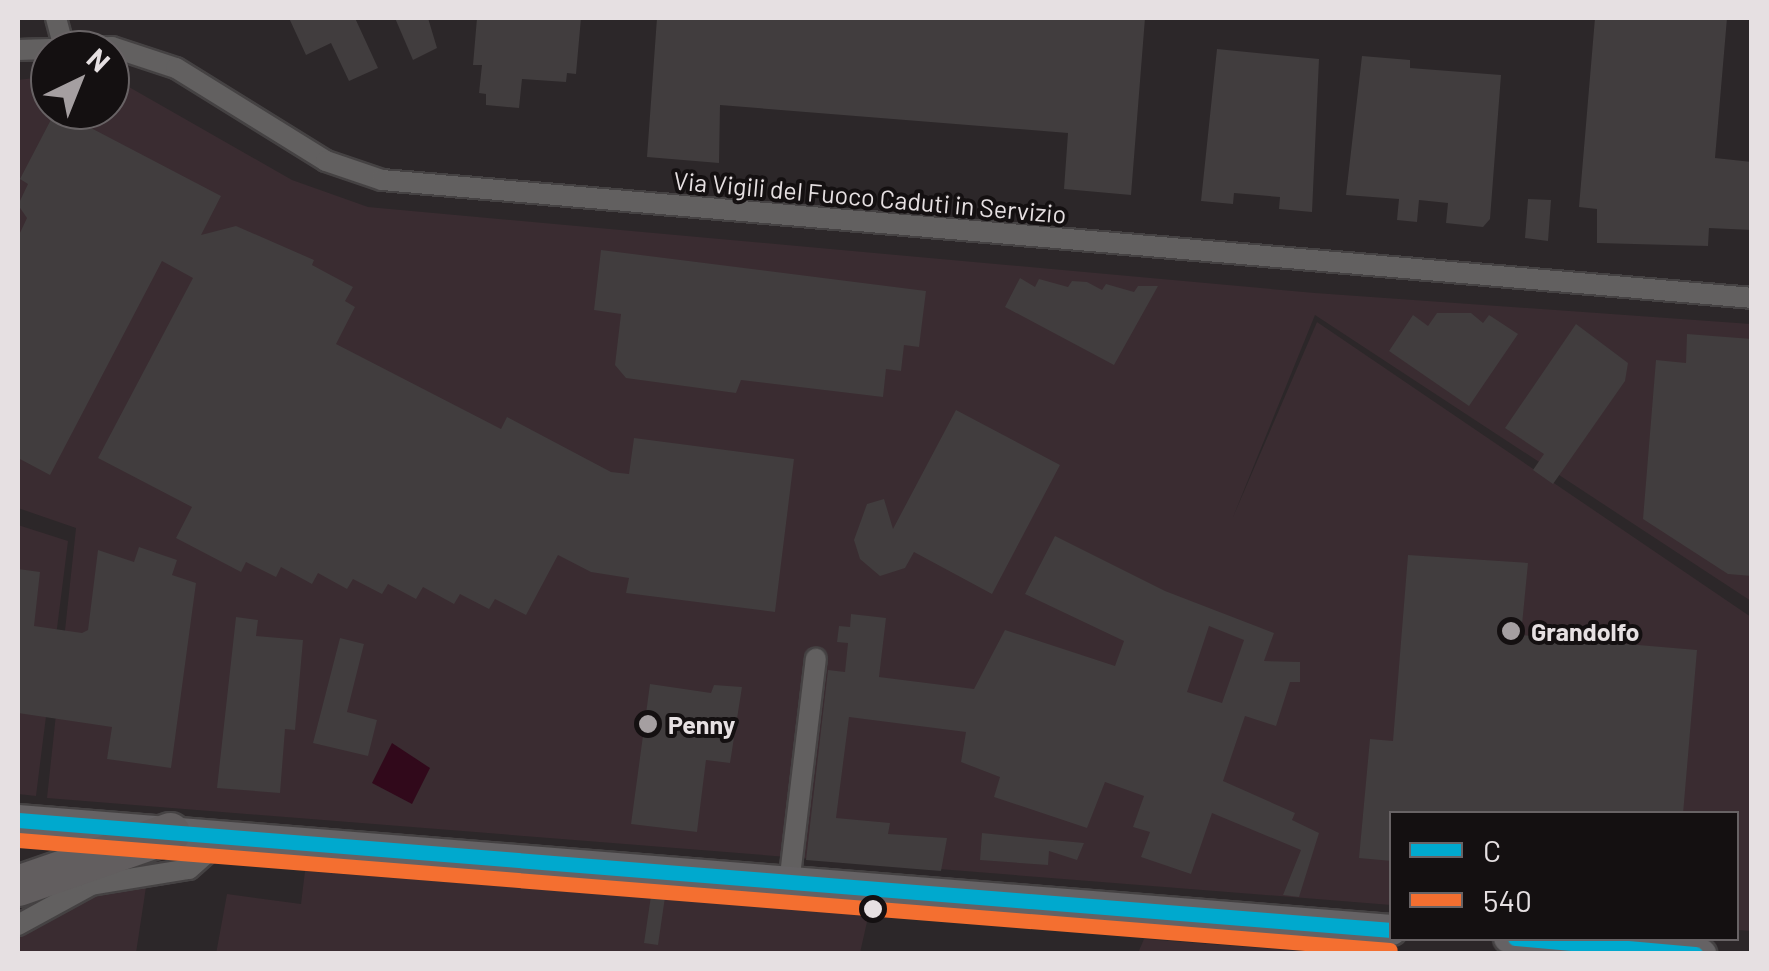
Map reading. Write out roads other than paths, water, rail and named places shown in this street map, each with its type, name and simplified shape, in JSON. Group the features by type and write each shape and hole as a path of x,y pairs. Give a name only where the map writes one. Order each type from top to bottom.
{"highway":[{"path":"18,886 170,832"}],"street":[{"name":"Via Vigili del Fuoco Caduti in Servizio","path":"130,52 176,68 326,162 382,180 1752,298"},
{"path":"790,884 816,659"},
{"path":"18,820 1389,930"},
{"path":"18,924 91,885 189,869 226,836"},
{"path":"1527,941 1570,948 1701,954"}],"place":[{"name":"Grandolfo","path":"1511,631"},
{"name":"Penny","path":"648,724"}]}
